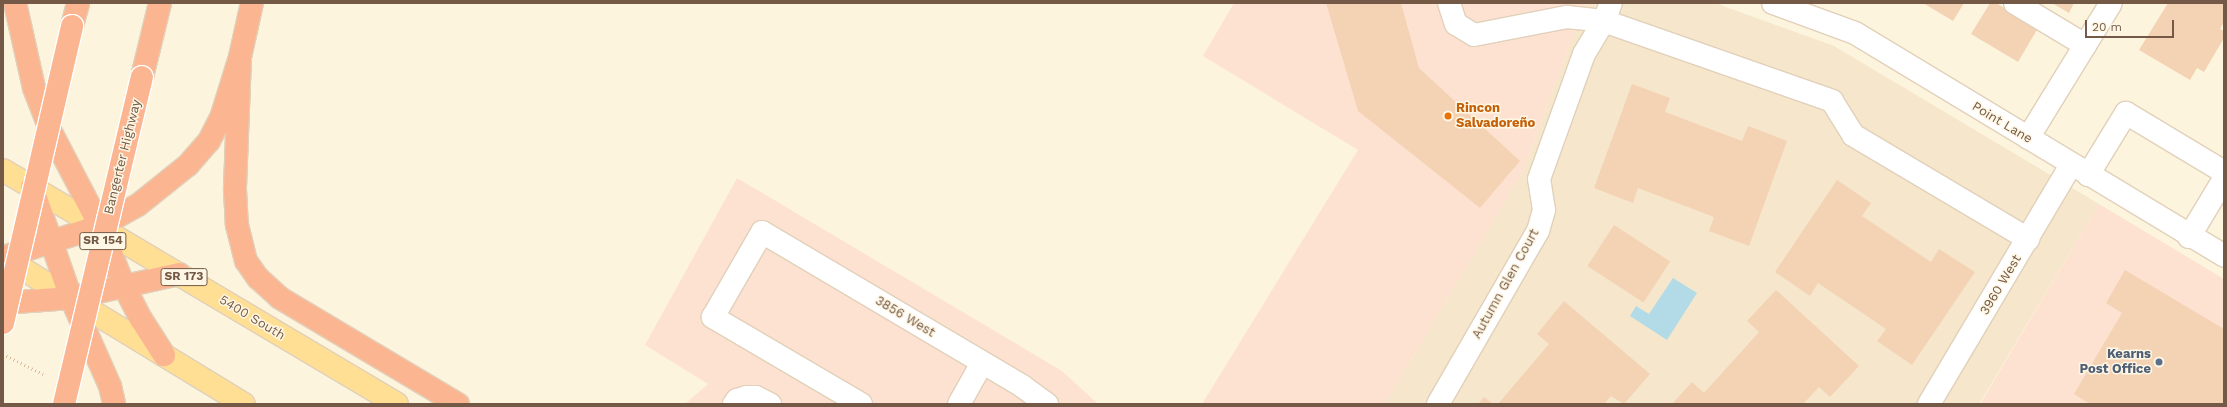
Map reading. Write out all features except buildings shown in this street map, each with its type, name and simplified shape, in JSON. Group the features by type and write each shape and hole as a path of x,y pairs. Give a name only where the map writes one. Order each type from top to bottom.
{"highway":[{"path":"15,3 34,88 51,132 100,226 124,286 141,319 164,355"},
{"path":"3,323 78,3"},
{"name":"Bangerter Highway","path":"64,404 160,3"},
{"path":"4,257 100,226 138,206 164,187 209,141 222,115 240,57 252,3"},
{"path":"240,57 235,190 237,225 246,261 258,278 280,298 458,404"},
{"path":"32,187 71,298 99,359 114,404"},
{"path":"3,303 71,298 179,274"}],"main road":[{"name":"5400 South","path":"3,170 100,226 398,404"},
{"path":"4,257 244,404"}],"street":[{"path":"1449,3 1456,24 1474,35 1568,17 1607,12 1832,101 1853,135 2028,239"},
{"name":"Point Lane","path":"1773,3 1855,33 2189,237 2224,256"},
{"path":"2015,3 2085,45"},
{"path":"2028,138 2111,3"},
{"name":"Autumn Glen Court","path":"1438,404 1538,232 1544,210 1539,179 1584,54 1607,12"},
{"name":"3960 West","path":"1929,404 2028,239 2080,170 2126,113 2224,172"},
{"path":"2189,237 2224,179"},
{"name":"3856 West","path":"861,404 713,317 762,232 982,363 1047,404"},
{"path":"959,404 982,363"},
{"path":"734,404 737,400 747,397 756,397 770,404"}],"shaded area":[{"path":"1234,3 1585,3 1523,171 1385,404 1202,404 1358,150 1203,56"},
{"path":"1585,3 1715,3 1834,46 2099,204 1979,404 1385,404 1523,171"},
{"path":"737,178 1062,371 1098,404 685,404 708,384 645,345"},
{"path":"2099,204 2224,279 2224,404 1980,404"}],"water":[{"path":"1673,278 1697,293 1667,340 1630,316 1636,306 1649,314"}],"place":[{"name":"Rincon Salvadoreño","path":"1448,116"},
{"name":"Kearns Post Office","path":"2159,362"}]}
